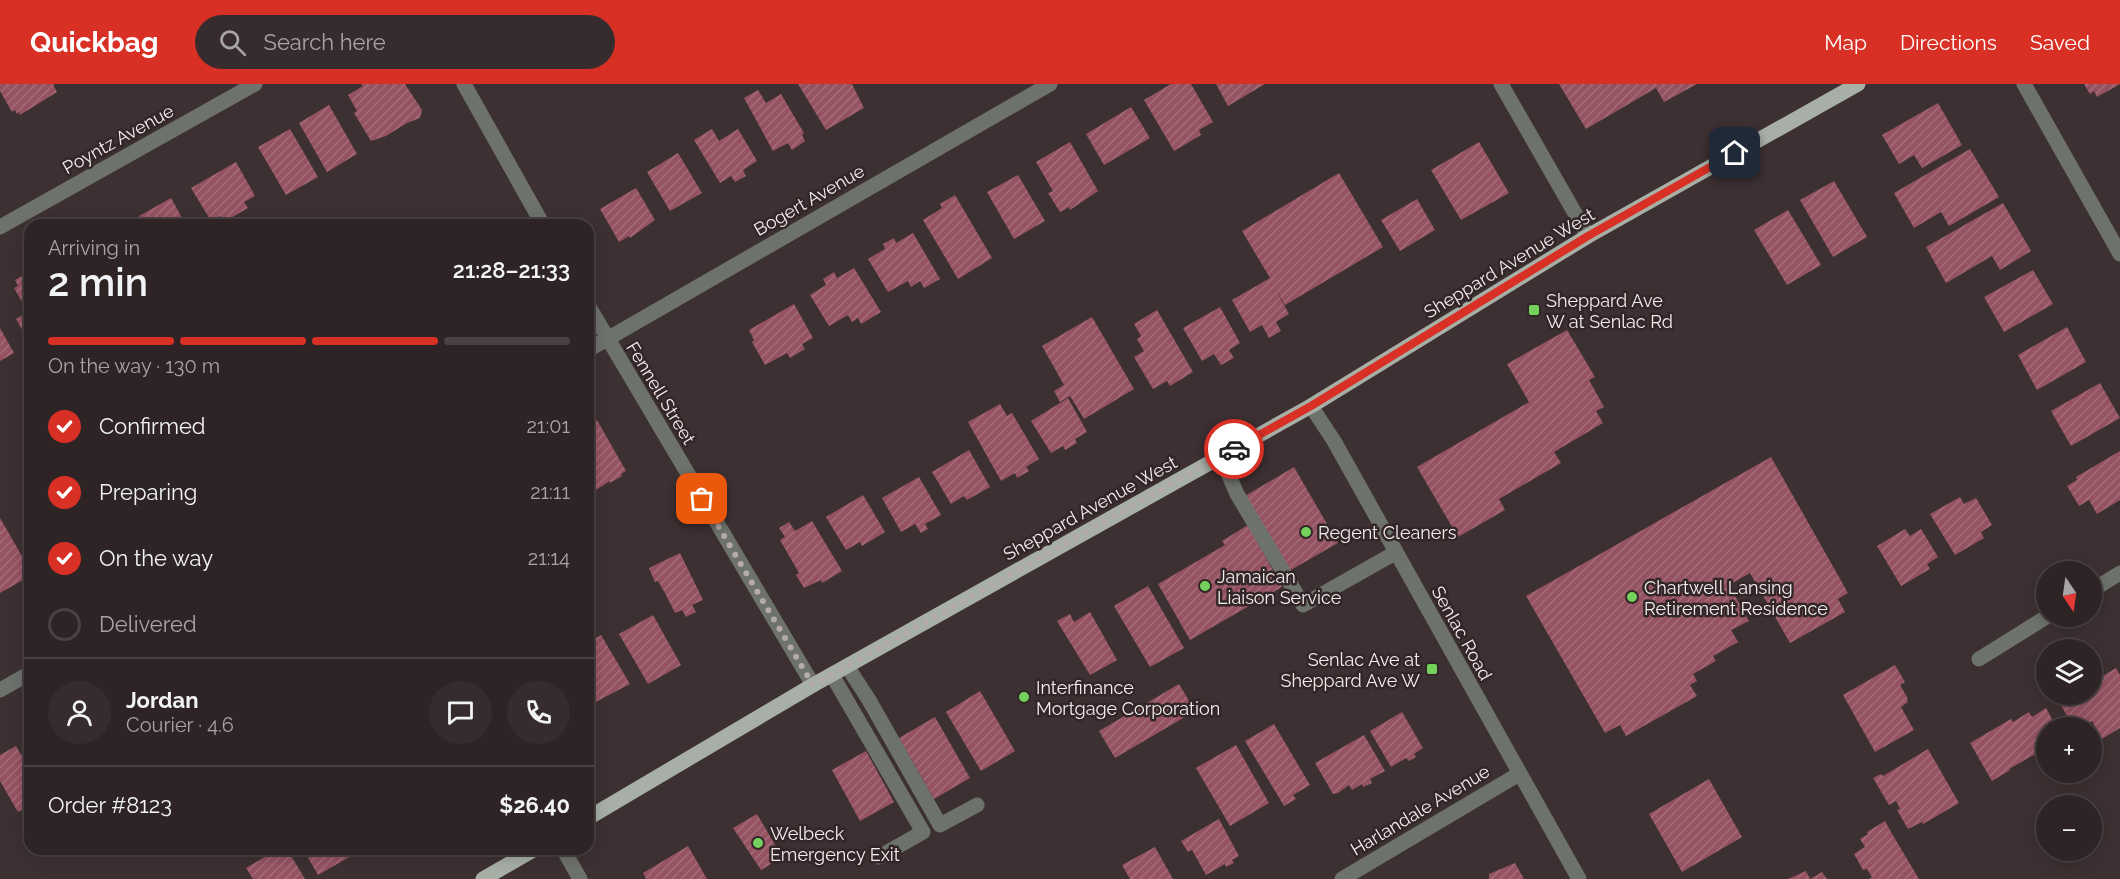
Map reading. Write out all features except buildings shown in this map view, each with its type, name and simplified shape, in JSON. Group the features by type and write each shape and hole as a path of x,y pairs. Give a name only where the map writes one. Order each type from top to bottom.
{"main road":[{"name":"Sheppard Avenue West","path":"594,814 813,685 1311,406 1588,236 1858,84"},
{"path":"483,879 525,855"}],"street":[{"name":"Poyntz Avenue","path":"0,227 255,84"},
{"path":"464,84 540,219"},
{"name":"Bogert Avenue","path":"594,347 1050,84"},
{"path":"1502,84 1588,236"},
{"path":"2024,84 2120,254"},
{"name":"Fennell Street","path":"594,316 813,685"},
{"name":"Senlac Road","path":"1311,406 1334,441 1579,879"},
{"path":"1221,457 1237,494 1303,605 1395,553"},
{"path":"2102,584 2120,573"},
{"path":"1979,659 2036,623"},
{"path":"847,666 869,700 940,825 977,805"},
{"path":"832,675 923,832 879,857"},
{"path":"0,690 24,676"},
{"name":"Harlandale Avenue","path":"1342,879 1519,774"},
{"path":"566,855 580,879"}],"way so far":[{"path":"702,499 813,685 1234,449"}],"place":[{"name":"Sheppard Ave W at Senlac Rd","path":"1534,310"},
{"name":"Regent Cleaners","path":"1306,532"},
{"name":"Jamaican Liaison Service","path":"1205,586"},
{"name":"Chartwell Lansing Retirement Residence","path":"1632,597"},
{"name":"Senlac Ave at Sheppard Ave W","path":"1432,669"},
{"name":"Interfinance Mortgage Corporation","path":"1024,697"},
{"name":"Welbeck Emergency Exit","path":"758,843"}],"route":[{"path":"1234,449 1311,406 1588,236 1735,153"}]}
